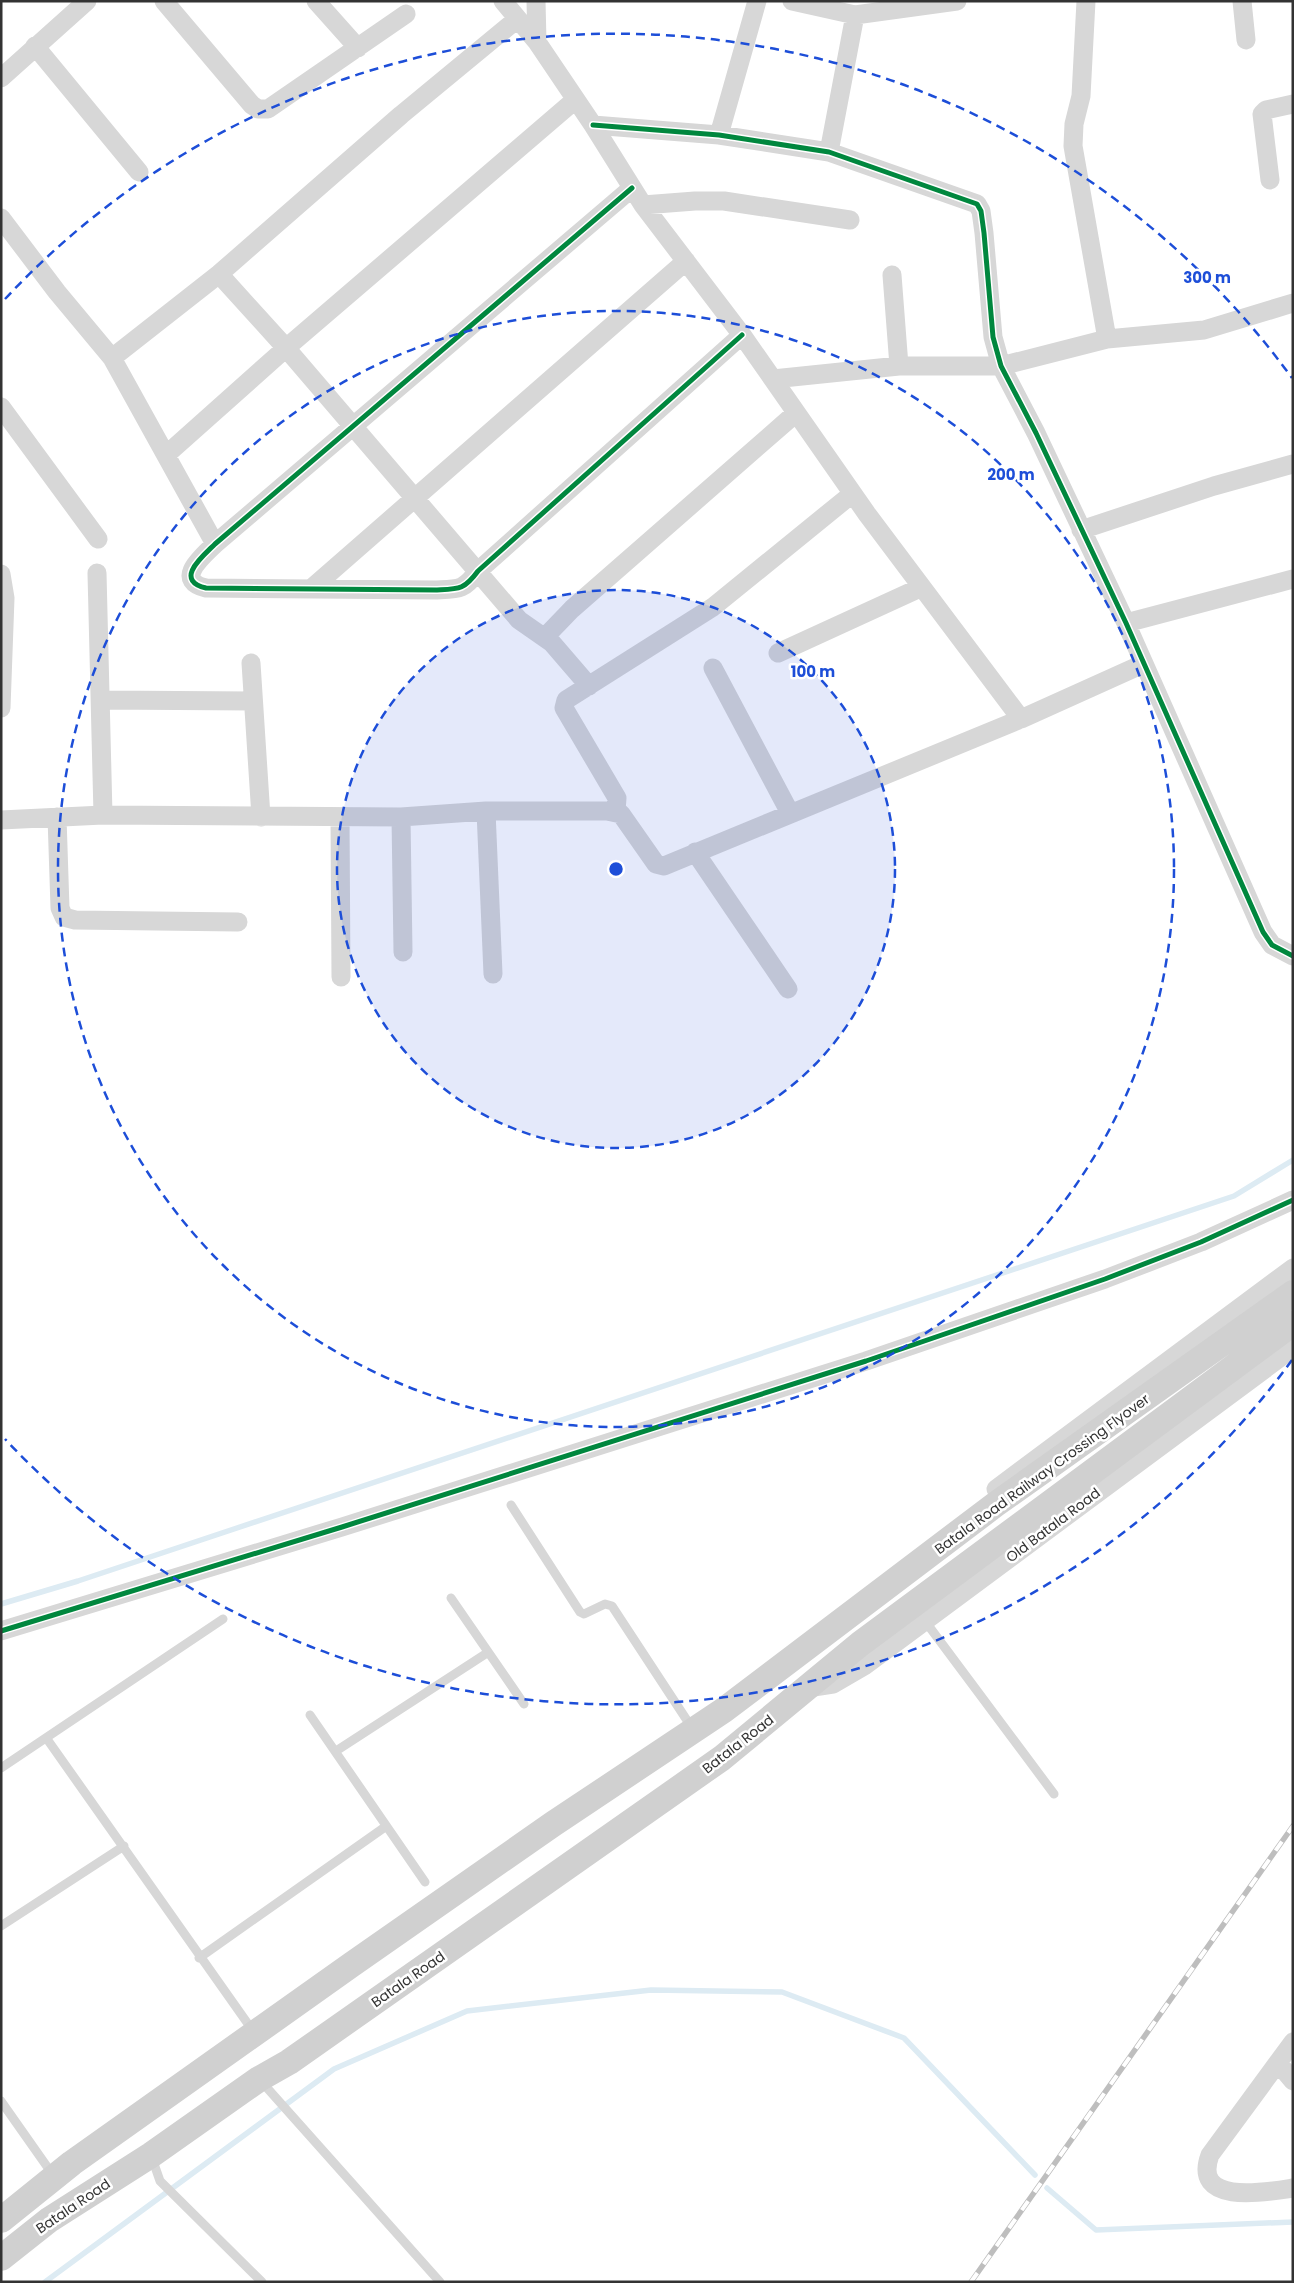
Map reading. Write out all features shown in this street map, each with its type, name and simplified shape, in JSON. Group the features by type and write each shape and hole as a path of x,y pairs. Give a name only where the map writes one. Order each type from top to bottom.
{"main road":[{"name":"Batala Road Railway Crossing Flyover","path":"792,1658 996,1504 1293,1293"},
{"name":"Batala Road Railway Crossing Flyover","path":"807,1688 860,1644 1293,1322"},
{"path":"1,2220 54,2178 254,2034 554,1824 694,1730 792,1658"},
{"name":"Batala Road","path":"1,2258 49,2220 151,2155 259,2079 289,2062 629,1824 722,1758 807,1688"}],"street":[{"path":"1,78 87,1"},
{"path":"164,1 252,105 258,109 268,109 406,14"},
{"path":"316,1 358,48"},
{"path":"503,1 516,20 537,42 593,125 643,205 742,334 852,494 1021,719"},
{"path":"536,1 537,42"},
{"path":"719,135 756,1"},
{"path":"792,1 855,15 957,1"},
{"path":"1086,1 1081,96 1074,124 1073,146 1106,340"},
{"path":"1242,1 1246,40"},
{"path":"829,152 855,15"},
{"path":"112,358 218,274 401,115 516,20"},
{"path":"35,46 140,172"},
{"path":"166,455 286,348 575,100"},
{"path":"1270,180 1262,114 1266,110 1293,104"},
{"path":"593,125 719,135 829,152 977,204 983,226 993,337 1000,366 1036,433 1126,623 1263,932 1272,945 1293,956"},
{"path":"632,188 353,428 214,544 193,567 191,576 193,581 198,586 206,588 458,589 465,586 478,571 742,334"},
{"path":"643,205 724,201 850,220"},
{"path":"1,218 57,292 112,358 214,544"},
{"path":"312,588 686,261"},
{"path":"218,274 286,348 519,620 561,652 589,686"},
{"path":"892,275 899,366"},
{"path":"773,379 899,366 1000,366 1106,340 1204,330 1293,303"},
{"path":"1,407 98,540"},
{"path":"545,638 579,603 796,413"},
{"path":"1081,530 1214,486 1293,464"},
{"path":"616,812 617,798 564,708 566,700 713,607 852,494"},
{"path":"97,572 103,815"},
{"path":"1,574 5,598 1,708"},
{"path":"1126,623 1293,579"},
{"path":"778,653 922,587"},
{"path":"251,663 261,817"},
{"path":"1,820 103,815 401,817 486,811 616,812 626,819 656,864 668,865 695,852 1021,719 1143,664"},
{"path":"713,668 790,813"},
{"path":"101,700 253,701"},
{"path":"486,811 493,974"},
{"path":"57,817 60,908 64,917 75,920 238,922"},
{"path":"340,817 341,977"},
{"path":"401,817 402,952"},
{"path":"695,852 788,989"},
{"path":"1,1631 342,1527 866,1361 1114,1276 1201,1242 1293,1200"},
{"path":"792,1658 792,1646 1012,1476 1293,1268"},
{"name":"Old Batala Road","path":"807,1688 833,1684 864,1666 1293,1348"},
{"path":"1293,2042 1210,2155 1206,2166 1210,2179 1227,2191 1259,2193 1293,2188"},
{"path":"1278,2063 1293,2081"}],"lane":[{"path":"511,1505 580,1612 588,1613 605,1604 612,1606 694,1730"},
{"path":"451,1598 487,1653 524,1704"},
{"path":"1,1768 47,1739 223,1619"},
{"path":"925,1621 1054,1794"},
{"path":"336,1751 487,1653"},
{"path":"310,1715 336,1751 385,1827 425,1882"},
{"path":"47,1739 124,1846 199,1958 254,2034"},
{"path":"199,1958 385,1827"},
{"path":"1,1926 124,1846"},
{"path":"259,2079 440,2282"},
{"path":"1,2102 54,2178"},
{"path":"151,2155 160,2181 262,2282"}],"waterway":[{"path":"1,1604 78,1581 1234,1196 1293,1160"},
{"path":"45,2282 334,2069 467,2011 651,1990 782,1992 904,2038 1035,2175"},
{"path":"1047,2188 1096,2230 1293,2222"}],"railway":[{"path":"971,2282 1293,1826"}],"cycle path":[{"path":"593,125 719,135 829,152 977,204 981,211 984,233 993,337 1001,366 1036,433 1126,623 1263,932 1272,945 1293,956"},
{"path":"632,188 215,544 198,561 191,574 192,579 196,584 206,588 437,590 465,585 478,571 742,335"},
{"path":"1,1631 342,1527 866,1361 1105,1279 1201,1242 1293,1200"}]}
